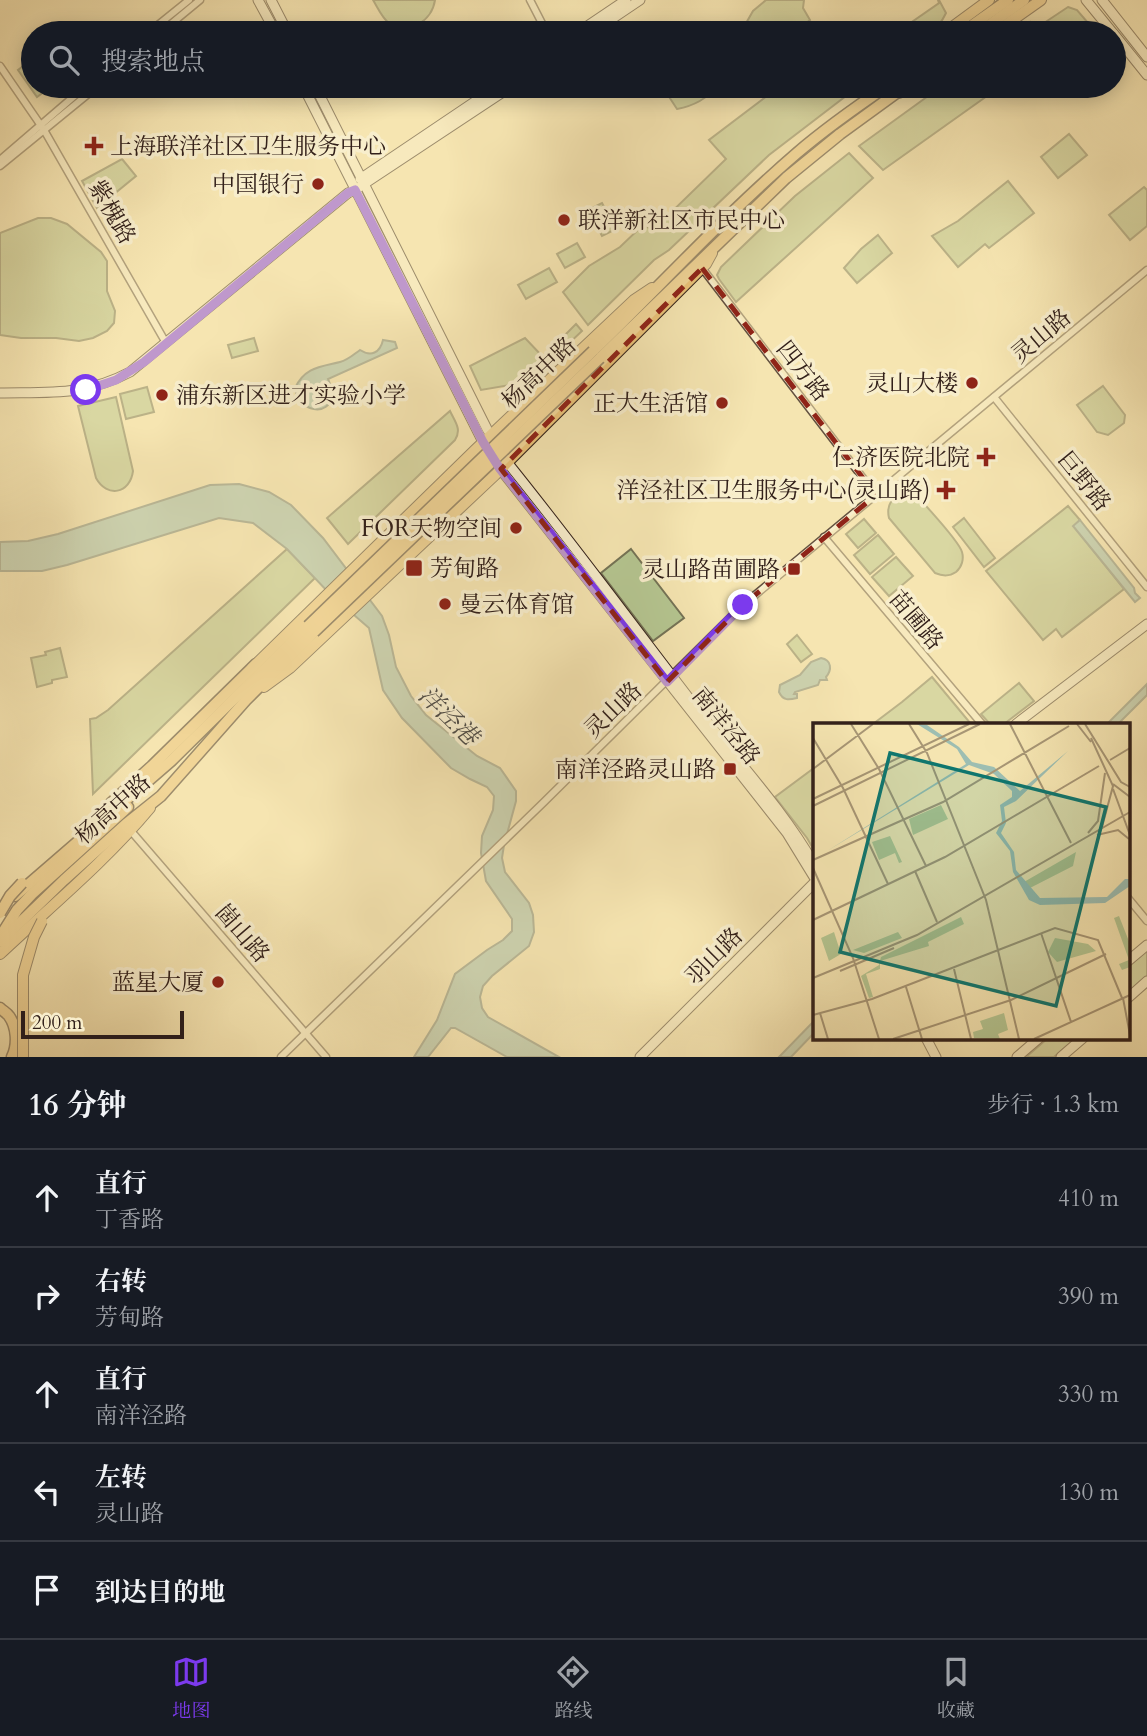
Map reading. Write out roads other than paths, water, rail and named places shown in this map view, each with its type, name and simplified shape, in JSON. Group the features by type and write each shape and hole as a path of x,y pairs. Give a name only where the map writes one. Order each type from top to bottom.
{"highway":[{"path":"973,21 1008,0"},
{"path":"995,21 1024,0"},
{"name":"杨高中路","path":"596,354 664,280 797,153 873,98"},
{"name":"杨高中路","path":"2,908 171,761 596,354 877,98"},
{"name":"杨高中路","path":"0,939 161,796 311,629"},
{"path":"2,908 22,883 152,766 256,664"},
{"path":"0,939 17,910 32,894 132,803 171,761"},
{"path":"0,1008 9,1016 16,1032 12,1057"}],"main road":[{"path":"258,0 269,21"},
{"path":"271,0 282,21"},
{"path":"595,21 626,0"},
{"path":"609,21 640,0"},
{"path":"967,21 989,0"},
{"path":"1011,21 1041,0"},
{"path":"1086,0 1103,21"},
{"path":"1102,0 1119,21"},
{"path":"1126,30 1147,57"},
{"path":"1126,50 1147,75"},
{"path":"309,98 352,189 490,436"},
{"path":"321,98 504,466"},
{"path":"0,393 69,392 101,386 130,372 363,180 481,98"},
{"path":"363,180 493,98"},
{"name":"杨高中路","path":"246,700 290,668 504,466 706,264 716,245"},
{"name":"杨高中路","path":"139,788 223,703 256,664 356,565 634,300 664,280"},
{"name":"南洋泾路","path":"504,466 787,833 813,875"},
{"path":"1017,723 1147,624"},
{"name":"南洋泾路","path":"669,679 777,809 813,862"},
{"path":"0,954 131,831 161,796"},
{"name":"羽山路","path":"640,1057 813,884"},
{"path":"23,1057 23,975 34,937 42,921 60,898"},
{"path":"1130,959 1147,945"},
{"path":"1130,996 1147,981"},
{"path":"927,1040 936,1057"},
{"path":"1017,1057 1037,1040"},
{"path":"1061,1057 1081,1040"}],"street":[{"path":"163,21 189,0"},
{"path":"175,21 200,0"},
{"path":"530,0 541,21"},
{"name":"紫槐路","path":"0,66 21,96"},
{"name":"紫槐路","path":"23,98 43,127 166,343"},
{"path":"0,166 73,98"},
{"path":"0,160 82,98"},
{"name":"四方路","path":"702,268 876,495"},
{"name":"灵山路","path":"281,1057 743,605 1147,270"},
{"name":"巨野路","path":"994,397 1147,587"},
{"name":"苗圃路","path":"824,537 981,723"},
{"name":"崮山路","path":"131,831 326,1057"},
{"path":"1130,900 1147,921"}],"water":[{"path":"383,340 395,342 397,348 328,379 332,393 326,407 314,409 302,402 295,388 308,372 343,361 360,350 375,352"},
{"path":"239,484 269,492 291,505 323,538 382,616 396,667 411,696 426,715 477,756 500,768 516,791 502,858 505,872 529,903 534,932 529,946 492,976 483,986 480,997 482,1008 488,1017 559,1057 507,1057 451,1028 428,1057 414,1057 437,1020 455,974 512,931 512,919 486,881 481,853 482,836 493,810 494,796 487,787 451,768 402,718 383,690 369,628 331,595 287,549 253,523 219,518 67,565 42,571 0,571 0,542 28,541 58,534 210,485"},
{"path":"1080,520 1134,588 1140,598 1135,602 1073,526"},
{"path":"821,658 830,666 827,680 820,680 818,685 795,692 797,698 782,697 779,692 780,685 800,675 811,662"},
{"path":"1147,684 1147,695 1119,723 1108,723"},
{"path":"813,1022 813,1034 791,1057 779,1057"}],"place":[{"name":"上海联洋社区卫生服务中心","path":"94,146"},
{"name":"中国银行","path":"318,184"},
{"name":"联洋新社区市民中心","path":"564,220"},
{"name":"灵山大楼","path":"972,383"},
{"name":"浦东新区进才实验小学","path":"162,395"},
{"name":"正大生活馆","path":"722,403"},
{"name":"仁济医院北院","path":"986,457"},
{"name":"洋泾社区卫生服务中心(灵山路)","path":"946,490"},
{"name":"FOR天物空间","path":"516,528"},
{"name":"芳甸路","path":"414,568"},
{"name":"灵山路苗圃路","path":"794,569"},
{"name":"曼云体育馆","path":"445,604"},
{"name":"南洋泾路灵山路","path":"730,769"},
{"name":"蓝星大厦","path":"218,982"}],"water label":[{"name":"洋泾港","path":"448,716"}]}
